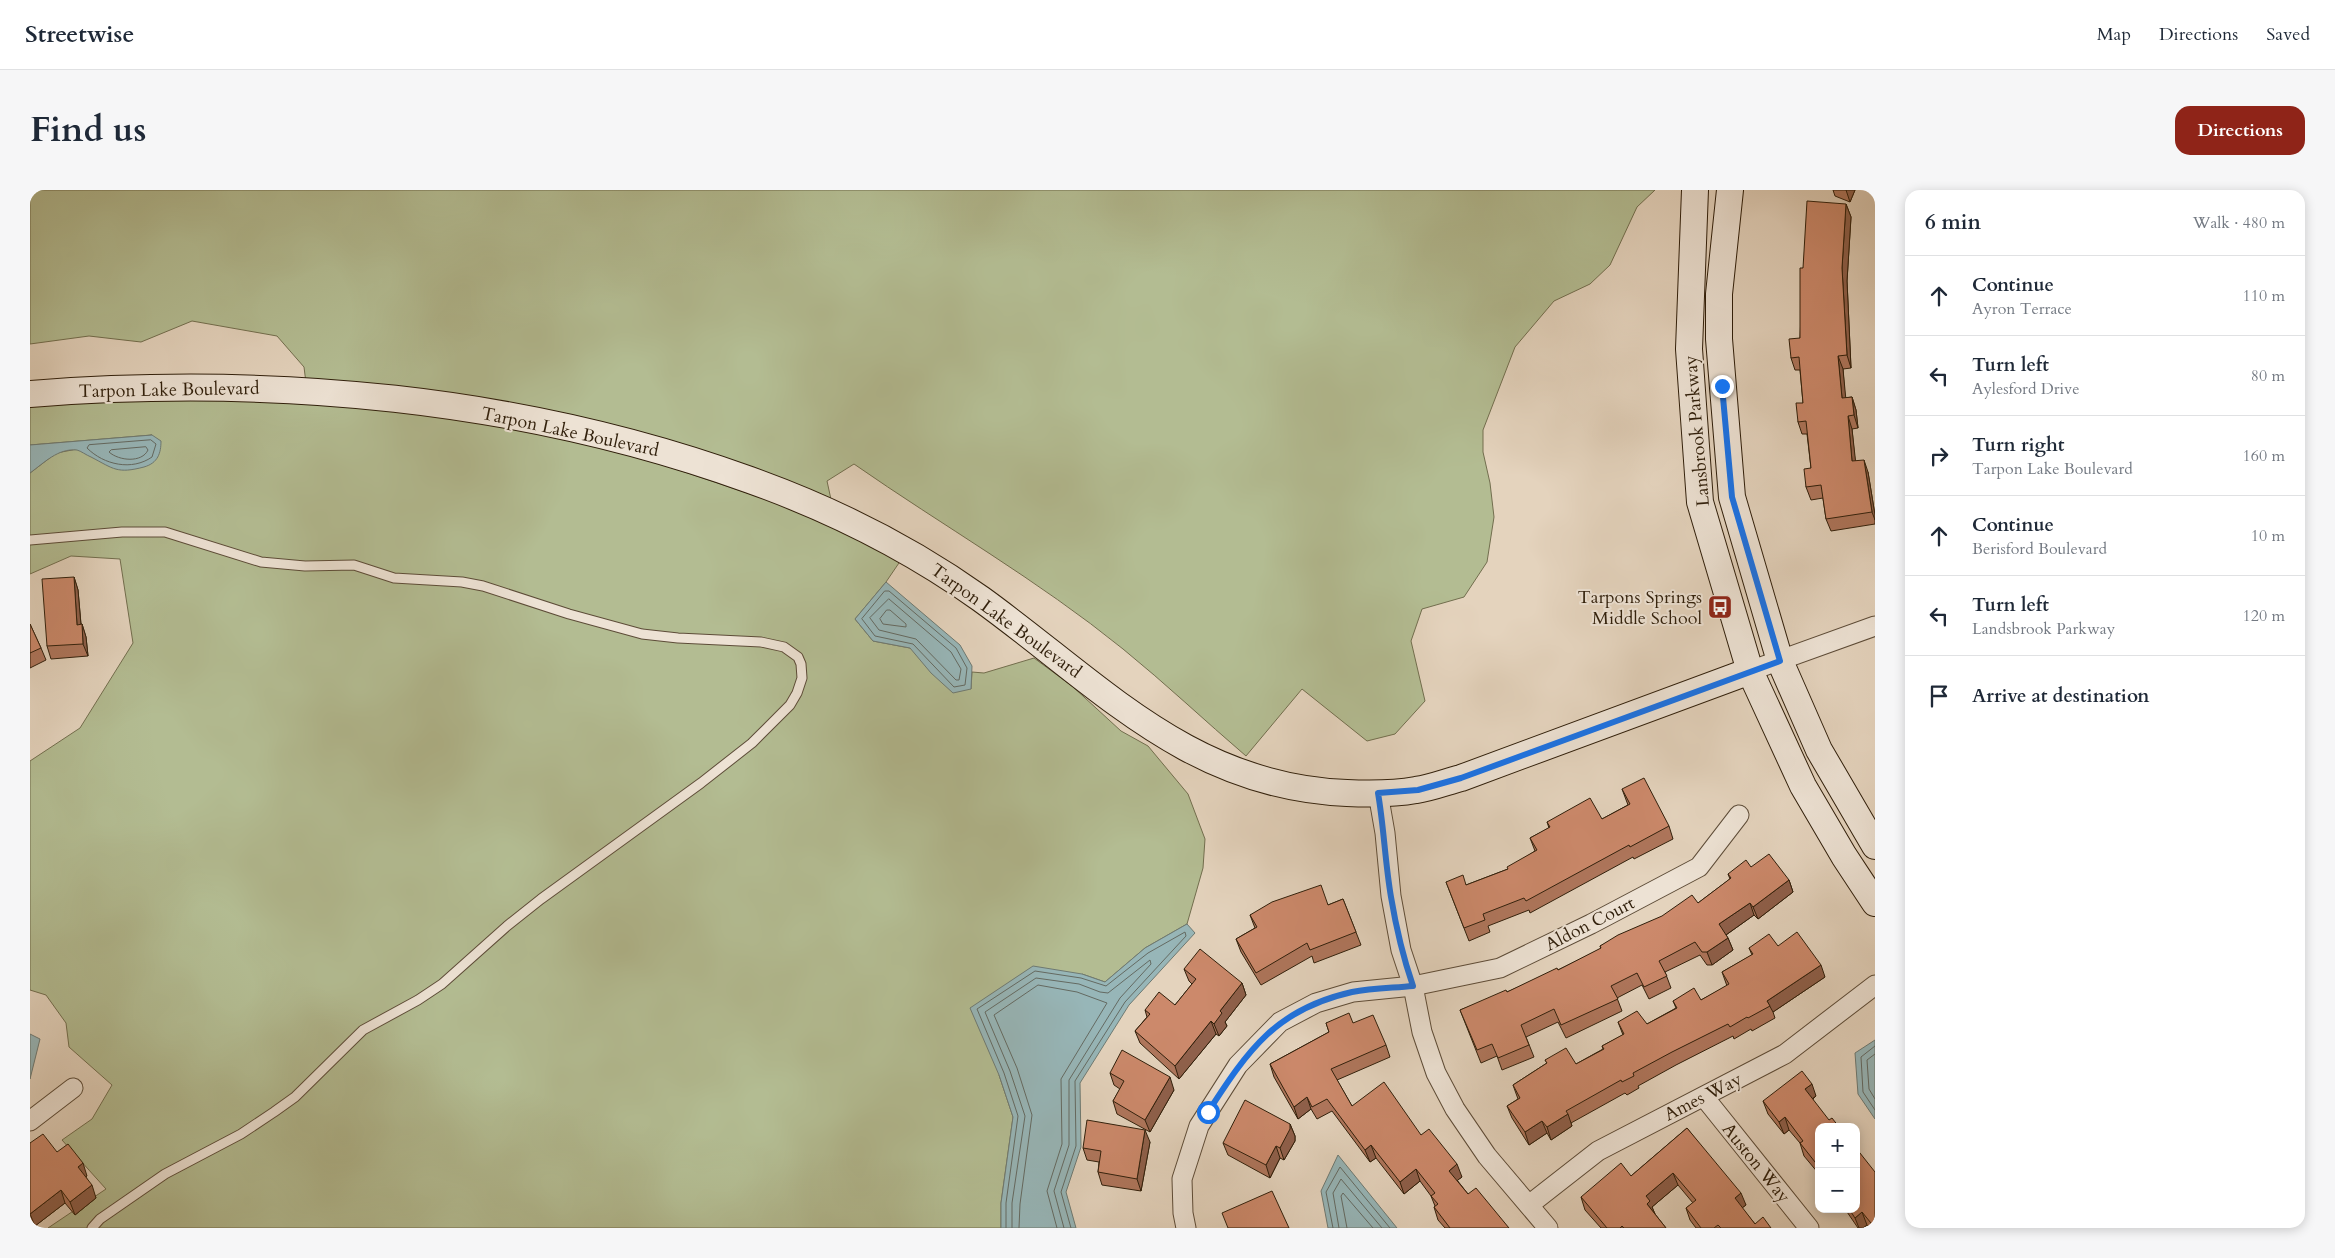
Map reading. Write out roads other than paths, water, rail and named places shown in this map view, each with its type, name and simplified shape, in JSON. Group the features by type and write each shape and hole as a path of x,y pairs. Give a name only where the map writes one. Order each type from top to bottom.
{"street":[{"name":"Lansbrook Parkway","path":"1695,190 1689,349 1700,502 1750,671 1803,786 1844,856 1875,903"},
{"name":"Lansbrook Parkway","path":"1730,190 1719,294 1719,339 1732,497 1780,661"},
{"name":"Tarpon Lake Boulevard","path":"30,394 194,387 267,388 355,395 437,404 527,420 607,436 666,452 750,480 812,505 878,536 979,598 1128,711 1195,754 1228,768 1282,785 1318,791 1378,793 1418,790 1470,775 1750,671"},
{"path":"1750,671 1875,626"},
{"path":"1780,661 1819,750 1875,846"},
{"path":"1378,793 1385,833 1391,896 1401,950 1413,986 1422,1032 1436,1073 1456,1109 1487,1156 1548,1228"},
{"name":"Aldon Court","path":"1186,1228 1182,1213 1182,1179 1199,1126 1238,1065 1266,1034 1280,1022 1316,1003 1353,992 1413,986 1500,968 1616,911 1699,867 1739,815"},
{"name":"Ames Way","path":"1529,1204 1598,1151 1785,1054 1875,985"},
{"path":"30,1121 73,1088"},
{"name":"Auston Way","path":"1704,1097 1809,1228"}],"lane":[{"path":"30,540 122,532 165,532 239,557 270,564 305,566 354,565 394,578 462,582 483,586 569,614 642,634 678,638 761,642 784,647 798,657 801,664 802,678 797,693 790,705 752,742 701,782 541,899 507,926 442,984 418,1000 362,1030 295,1096 274,1112 241,1134 165,1174 100,1219 92,1228"}],"water":[{"path":"152,435 161,441 160,450 156,460 144,467 128,470 116,469 77,450 70,450 57,454 30,473 30,445"},
{"path":"886,582 960,645 972,666 971,689 953,693 931,673 910,648 873,641 855,619"},
{"path":"1187,924 1195,933 1129,1005 1080,1083 1081,1147 1066,1192 1076,1228 1001,1228 1001,1203 1013,1117 999,1075 970,1008 1033,966 1082,974 1105,982 1145,948"},
{"path":"30,1034 40,1039 30,1079"},
{"path":"1875,1040 1875,1119 1858,1094 1855,1053"},
{"path":"1338,1155 1397,1228 1328,1228 1321,1191"}],"place":[{"name":"Tarpons Springs Middle School","path":"1720,607"}]}
